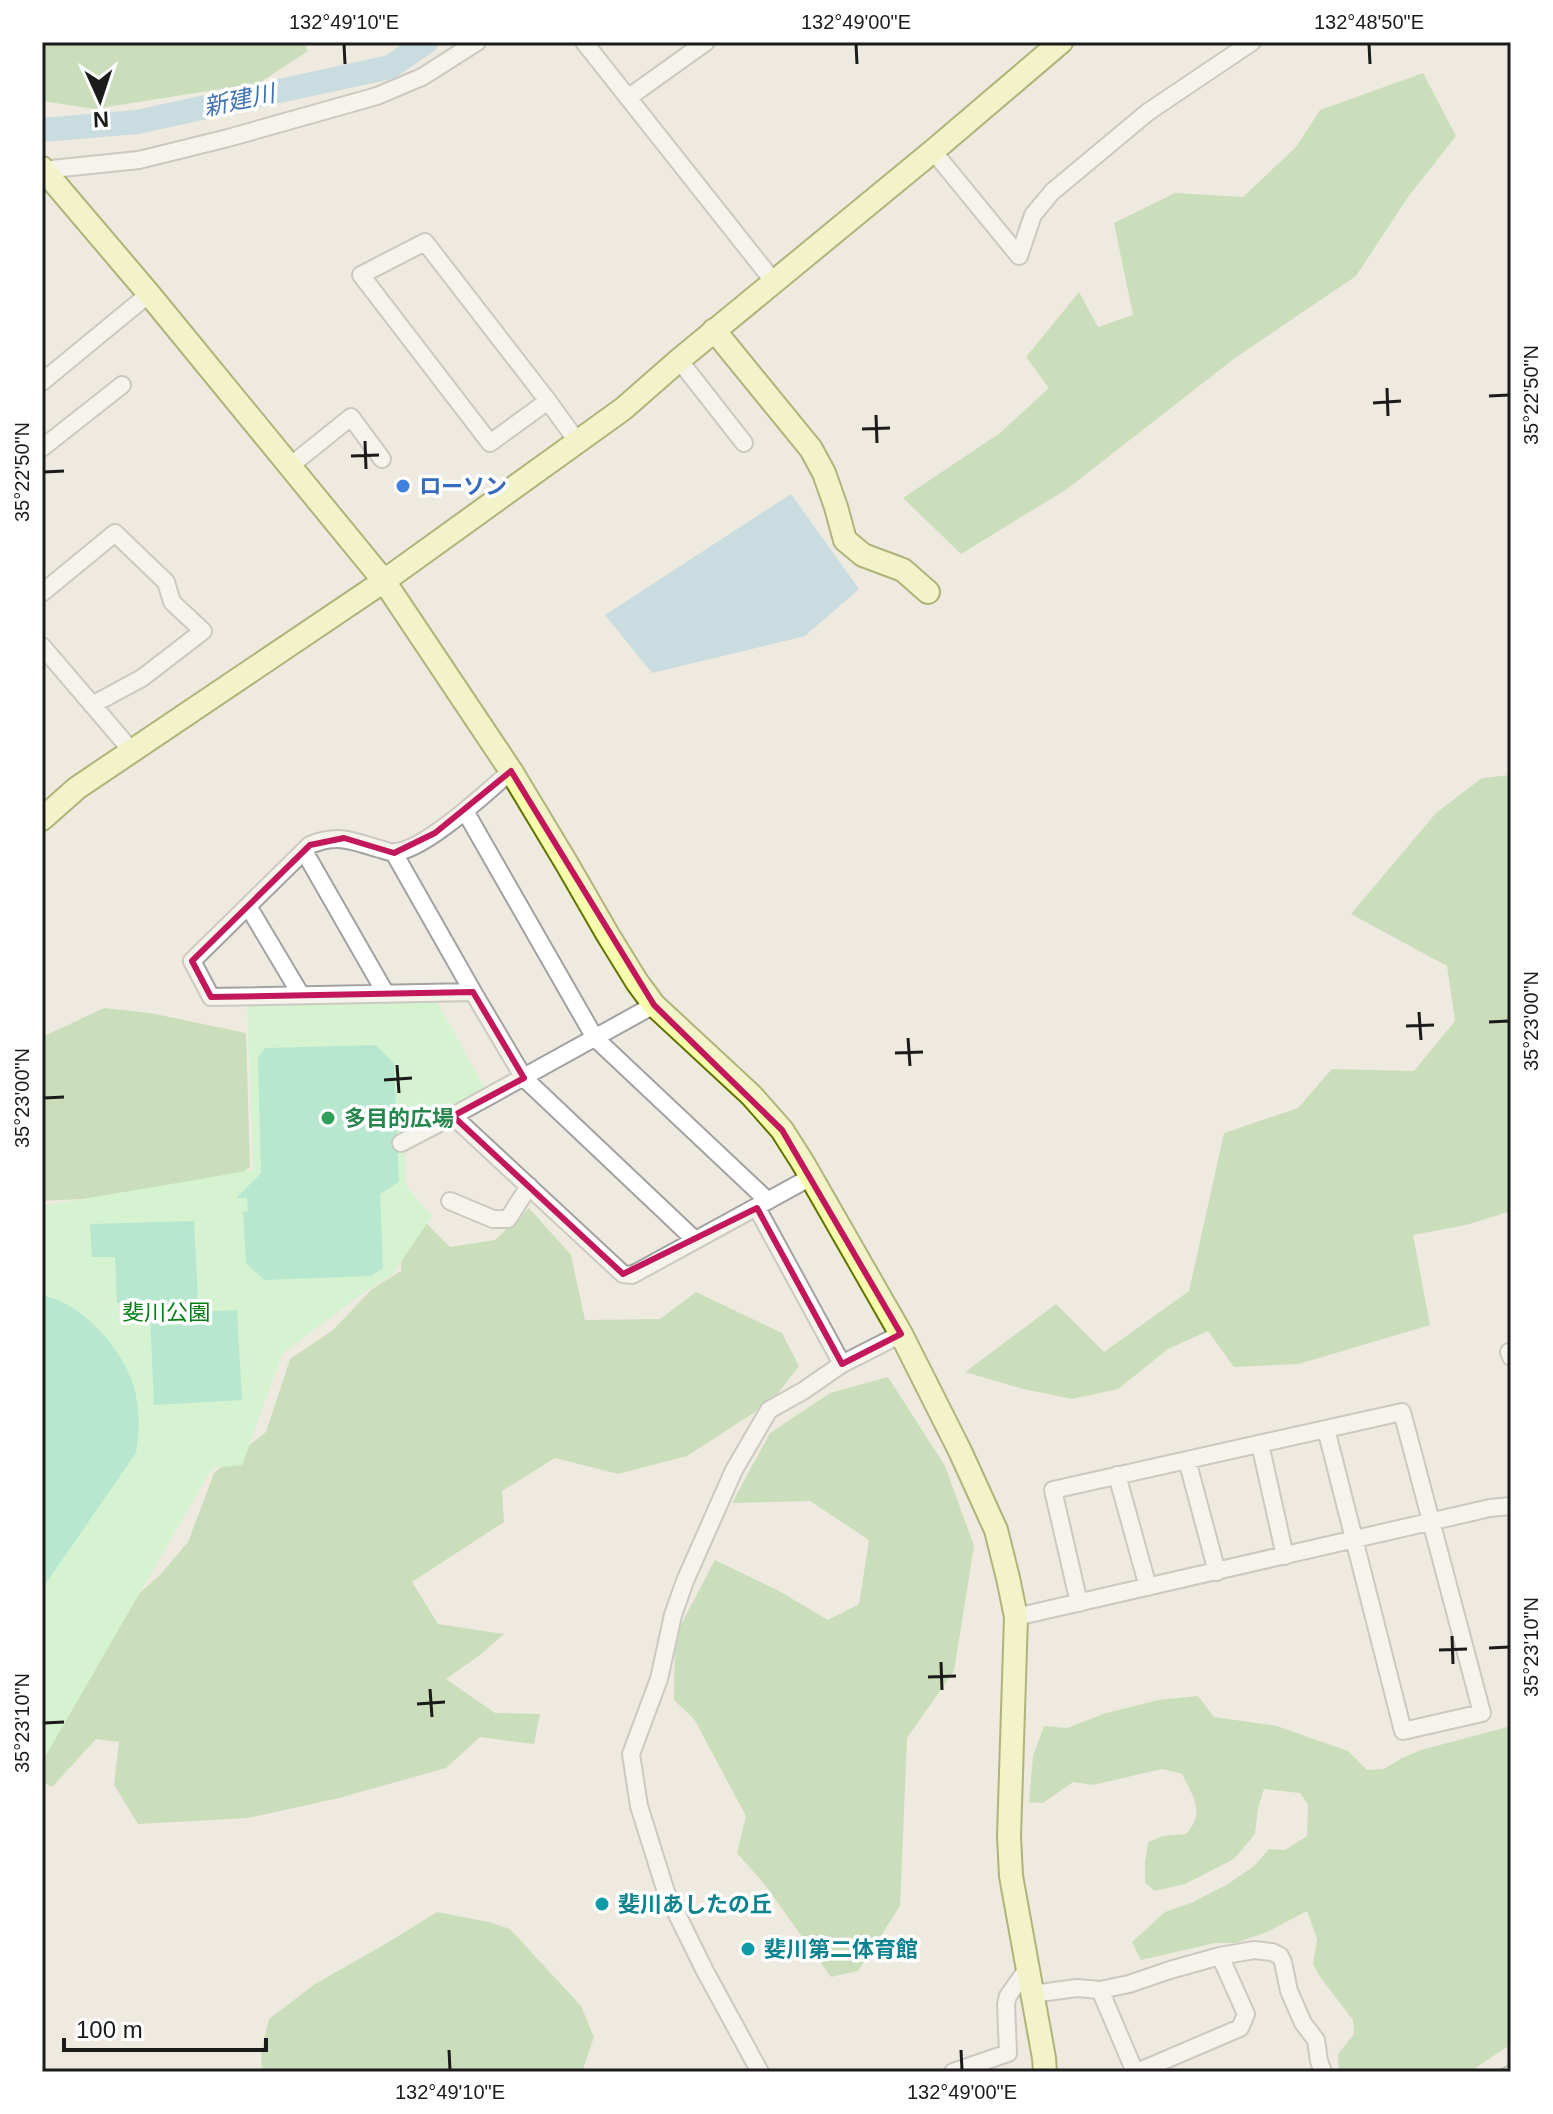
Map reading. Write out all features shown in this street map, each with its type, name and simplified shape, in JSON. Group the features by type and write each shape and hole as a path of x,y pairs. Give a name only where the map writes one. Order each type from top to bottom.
{"street":[{"path":"42,169 139,160 377,96 422,77 477,42"},
{"path":"584,42 774,282"},
{"path":"629,97 706,42"},
{"path":"42,819 77,788 384,581 623,409 1061,42"},
{"path":"933,151 1019,256 1033,215 1052,192 1148,112 1252,42"},
{"path":"42,169 149,294 384,581 511,771 615,947 654,1005 751,1095 782,1130 901,1334 996,1530 1016,1617 1009,1836 1011,1876 1045,2072"},
{"path":"548,401 490,443 361,275 425,242 548,401 577,441"},
{"path":"42,382 149,294"},
{"path":"714,330 811,449 824,473 845,540 863,555 903,570 928,592"},
{"path":"679,360 744,443"},
{"path":"42,448 122,385"},
{"path":"290,466 351,417 382,459"},
{"path":"42,593 115,533 166,582 172,602 203,631 142,678 92,705"},
{"path":"42,646 131,750"},
{"path":"473,992 211,997 192,961 310,845 325,839 344,838 394,853 429,839 511,771"},
{"path":"465,811 595,1038 762,1204 842,1364"},
{"path":"304,851 386,994"},
{"path":"394,853 524,1078 695,1240"},
{"path":"248,906 301,995"},
{"path":"401,1143 654,1005"},
{"path":"453,1116 623,1274 632,1275 811,1177"},
{"path":"450,1201 493,1219 508,1219 529,1186"},
{"path":"760,2072 666,1892 639,1806 631,1754 659,1679 677,1604 734,1470 769,1410 842,1364 901,1334"},
{"path":"1079,1603 1053,1490 1402,1412 1482,1713 1403,1731 1326,1429"},
{"path":"1260,1444 1285,1556"},
{"path":"1187,1460 1217,1572"},
{"path":"1117,1475 1148,1587"},
{"path":"1016,1617 1490,1508 1511,1506"},
{"path":"1032,1994 1077,1988 1100,1990 1220,1956 1254,1950 1272,1952 1280,1956 1283,1962 1289,1991 1303,2023 1316,2040 1323,2072"},
{"path":"1100,1990 1136,2072 1240,2028 1246,2014 1220,1956"},
{"path":"1007,2072 1006,2004 1008,1996 1027,1969"},
{"path":"953,2072 1008,2053"}],"highlighted area":[{"path":"511,771 654,1005 782,1130 901,1334 842,1364 757,1208 623,1274 453,1116 524,1078 473,992 211,997 192,961 310,845 344,838 394,853 435,833"}],"green space":[{"path":"42,42 304,42 308,51 259,83 94,109 42,101"},
{"path":"1423,73 1456,136 1408,197 1356,276 1235,358 1067,489 961,554 903,498 1000,433 1049,388 1026,357 1079,292 1098,327 1133,315 1114,223 1175,193 1243,197 1296,147 1320,110"},
{"path":"1511,775 1511,1211 1466,1225 1413,1235 1430,1325 1299,1364 1234,1367 1208,1331 1168,1349 1118,1389 1072,1399 965,1372 1056,1304 1104,1352 1189,1291 1224,1133 1298,1108 1332,1069 1414,1071 1455,1021 1447,966 1351,914 1436,813 1482,778"},
{"name":"斐川公園","path":"436,1000 486,1091 404,1134 406,1186 432,1216 392,1275 282,1354 242,1465 212,1468 42,1762 42,1206 253,1170 247,1002"},
{"path":"104,1008 150,1013 246,1033 250,1167 207,1197 42,1201 42,1037"},
{"name":"多目的広場","path":"376,1045 394,1063 399,1182 380,1194 383,1268 371,1276 264,1280 246,1263 243,1212 248,1211 247,1198 236,1198 261,1173 258,1058 265,1048"},
{"path":"402,1199 450,1247 495,1240 529,1208 571,1255 585,1320 660,1319 696,1292 782,1333 799,1366 772,1401 687,1456 618,1474 555,1458 502,1491 504,1522 412,1582 438,1624 504,1634 446,1679 495,1713 540,1714 534,1744 480,1737 446,1768 339,1798 248,1818 138,1824 114,1785 119,1742 96,1739 52,1787 42,1782 42,1734 120,1610 160,1575 188,1542 214,1473 266,1432 290,1359 333,1330 372,1289 401,1271"},
{"path":"194,1221 198,1300 117,1303 115,1257 92,1257 90,1224"},
{"path":"42,1294 84,1316 106,1338 131,1379 139,1420 136,1453 42,1589"},
{"path":"237,1310 242,1400 154,1405 150,1314"},
{"path":"888,1377 945,1466 974,1546 954,1671 907,1738 900,1906 858,1971 831,1977 765,1885 737,1853 746,1816 694,1719 674,1700 675,1636 715,1560 779,1591 828,1620 859,1604 869,1540 810,1501 732,1503 770,1433 830,1393"},
{"path":"1198,1696 1214,1717 1277,1726 1348,1751 1367,1770 1384,1769 1421,1750 1511,1726 1511,2044 1470,2072 1339,2072 1338,2054 1354,2034 1353,2020 1313,1964 1317,1939 1307,1911 1267,1932 1236,1943 1215,1943 1141,1960 1132,1942 1165,1912 1228,1884 1254,1866 1269,1849 1285,1850 1307,1836 1308,1805 1300,1793 1264,1789 1255,1834 1234,1859 1185,1884 1155,1891 1145,1883 1148,1842 1163,1836 1186,1834 1195,1819 1196,1804 1182,1774 1162,1769 1093,1785 1073,1782 1043,1803 1029,1802 1033,1756 1044,1726 1067,1728 1106,1713 1158,1700"},
{"path":"437,1912 510,1929 581,2006 594,2037 582,2072 262,2072 261,2052 269,2019 315,1984"}],"water":[{"path":"791,494 859,589 805,636 652,673 605,615"}],"waterway":[{"name":"新建川","path":"42,130 137,122 390,67 426,42"}],"railway":[{"path":"1502,2072 1511,2067"}],"place":[{"name":"ローソン","path":"403,486"},
{"name":"多目的広場","path":"328,1118"},
{"name":"斐川あしたの丘","path":"602,1904"},
{"name":"斐川第二体育館","path":"748,1949"}]}
